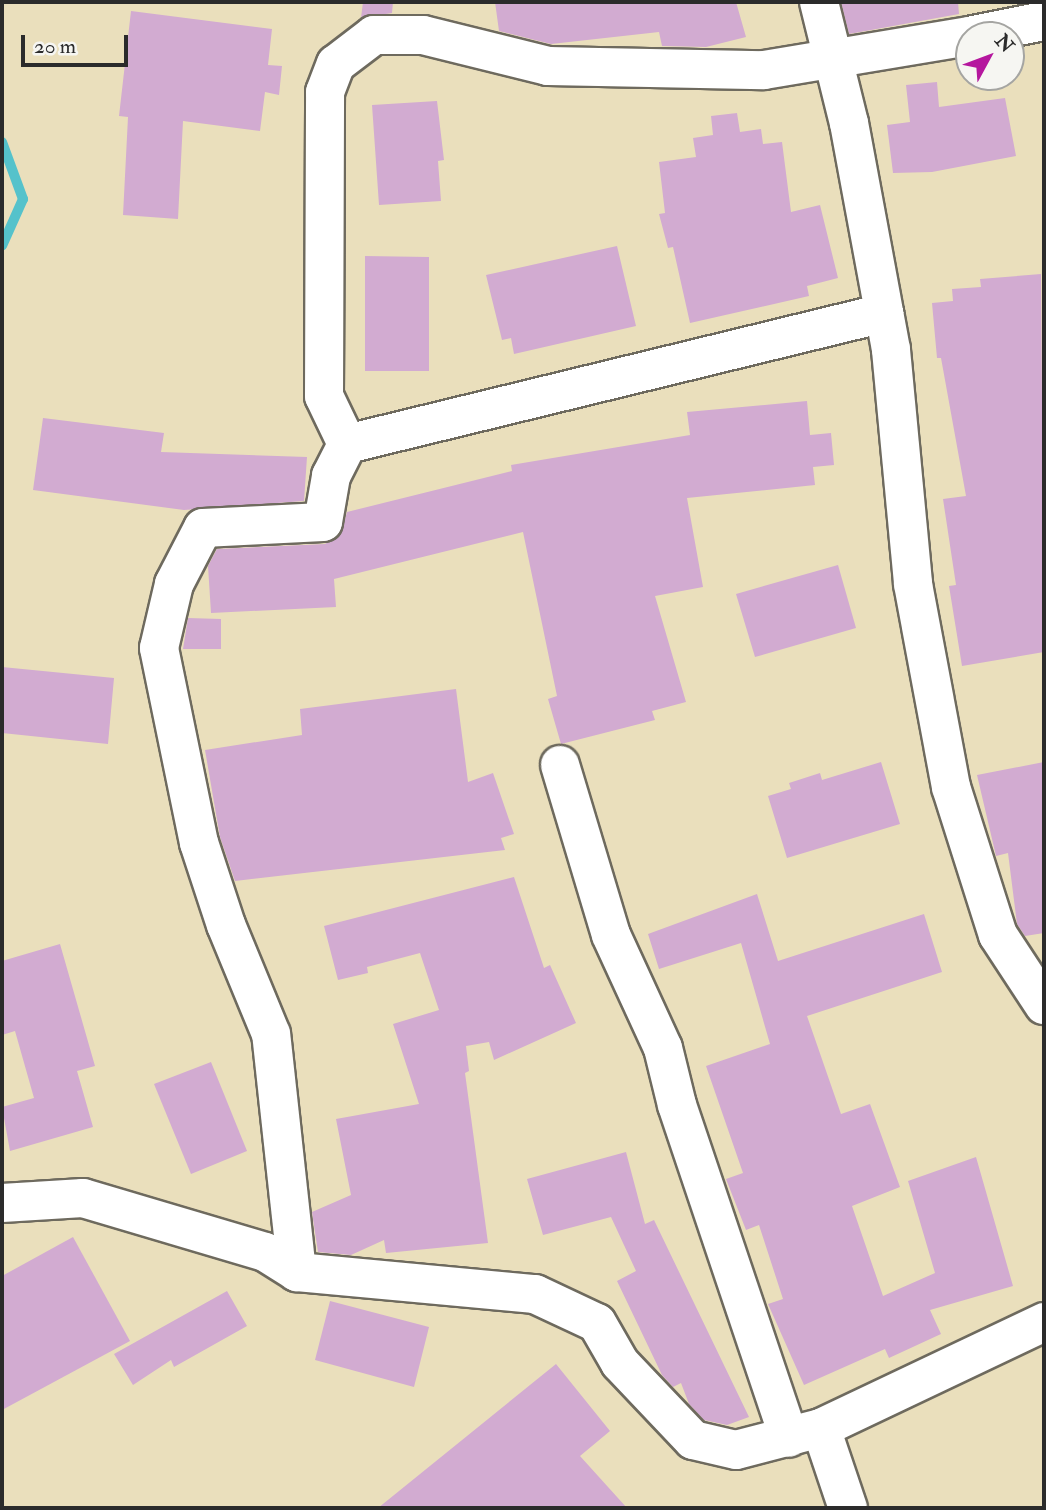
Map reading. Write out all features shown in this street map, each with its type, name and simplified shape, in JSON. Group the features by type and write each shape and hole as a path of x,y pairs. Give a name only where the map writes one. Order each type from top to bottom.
{"street":[{"path":"819,2 834,58 884,313 914,584 951,787 998,935 1044,1005"},
{"path":"1025,25 1044,21"},
{"path":"347,444 324,396 325,92 336,64 374,35 423,35 548,66 764,70 955,38"},
{"path":"297,1272 271,1034 226,925 199,843 159,648 174,584 203,528 323,522 331,476 347,444 884,313"},
{"path":"561,765 611,935 663,1048 677,1105 805,1433 848,1508"},
{"path":"2,1203 83,1198 265,1252 297,1272 535,1294 597,1323 620,1363 693,1440 736,1450 805,1433 1044,1322"}],"building":[{"path":"363,2 393,2 392,13 361,18"},
{"path":"495,2 736,2 746,37 706,47 662,46 659,32 551,44 499,31"},
{"path":"841,2 958,2 959,14 849,34"},
{"path":"131,11 272,29 268,65 282,66 279,95 265,92 260,131 183,121 178,219 123,215 128,117 119,116"},
{"path":"937,82 939,107 1005,98 1016,156 932,172 893,173 887,125 910,122 906,85"},
{"path":"437,101 444,160 438,161 441,201 379,205 372,105"},
{"path":"737,113 740,132 761,129 763,144 782,142 791,212 820,205 838,278 807,286 809,296 690,323 673,247 668,248 659,214 665,213 659,162 696,157 693,138 713,135 711,116"},
{"path":"617,246 636,326 514,354 511,338 502,340 486,275"},
{"path":"365,256 429,257 429,371 365,371"},
{"path":"1041,274 1044,652 962,666 949,586 956,585 943,499 966,496 941,358 937,358 932,303 953,301 952,289 981,287 980,279"},
{"path":"807,401 810,435 831,433 834,465 813,467 815,485 687,498 703,587 655,596 686,702 652,711 655,720 561,744 548,699 557,696 523,532 334,579 336,607 211,613 208,566 217,549 325,544 341,534 347,512 512,471 511,465 690,435 687,412"},
{"path":"43,418 164,433 161,452 307,457 304,501 184,510 33,490"},
{"path":"838,565 856,628 755,657 736,594"},
{"path":"188,618 221,619 221,649 183,649"},
{"path":"2,667 114,678 108,744 2,733"},
{"path":"456,689 468,782 493,773 514,834 501,838 505,850 235,881 220,837 205,750 302,735 300,709"},
{"path":"881,762 900,824 787,858 768,796 791,789 789,783 820,773 822,780"},
{"path":"1044,762 1044,933 1025,936 1017,924 1008,853 996,856 977,775"},
{"path":"514,877 544,968 550,965 576,1023 494,1060 489,1042 466,1046 469,1071 465,1073 488,1243 386,1253 384,1240 351,1255 318,1252 312,1212 351,1195 336,1119 419,1104 393,1024 439,1010 420,953 367,967 368,973 338,980 324,926"},
{"path":"757,894 778,961 924,914 942,972 807,1016 841,1114 870,1104 900,1187 852,1206 883,1296 935,1273 908,1181 976,1157 1013,1286 930,1310 941,1334 889,1358 885,1349 804,1385 768,1304 783,1299 759,1225 746,1230 726,1179 743,1173 706,1066 770,1044 741,943 659,969 648,934"},
{"path":"60,944 95,1066 77,1071 93,1127 10,1151 2,1107 34,1098 15,1031 2,1035 2,961"},
{"path":"211,1062 247,1151 191,1174 154,1084"},
{"path":"626,1152 645,1224 654,1220 749,1417 727,1425 704,1420 689,1404 681,1383 673,1387 662,1375 617,1281 636,1271 611,1217 543,1235 527,1179"},
{"path":"73,1237 130,1341 2,1410 2,1276"},
{"path":"227,1291 247,1326 174,1367 171,1360 133,1385 114,1354"},
{"path":"330,1301 429,1327 414,1387 315,1360"},
{"path":"556,1364 610,1431 580,1456 627,1508 378,1508"}],"waterway":[{"path":"2,142 23,199 2,246"}]}
